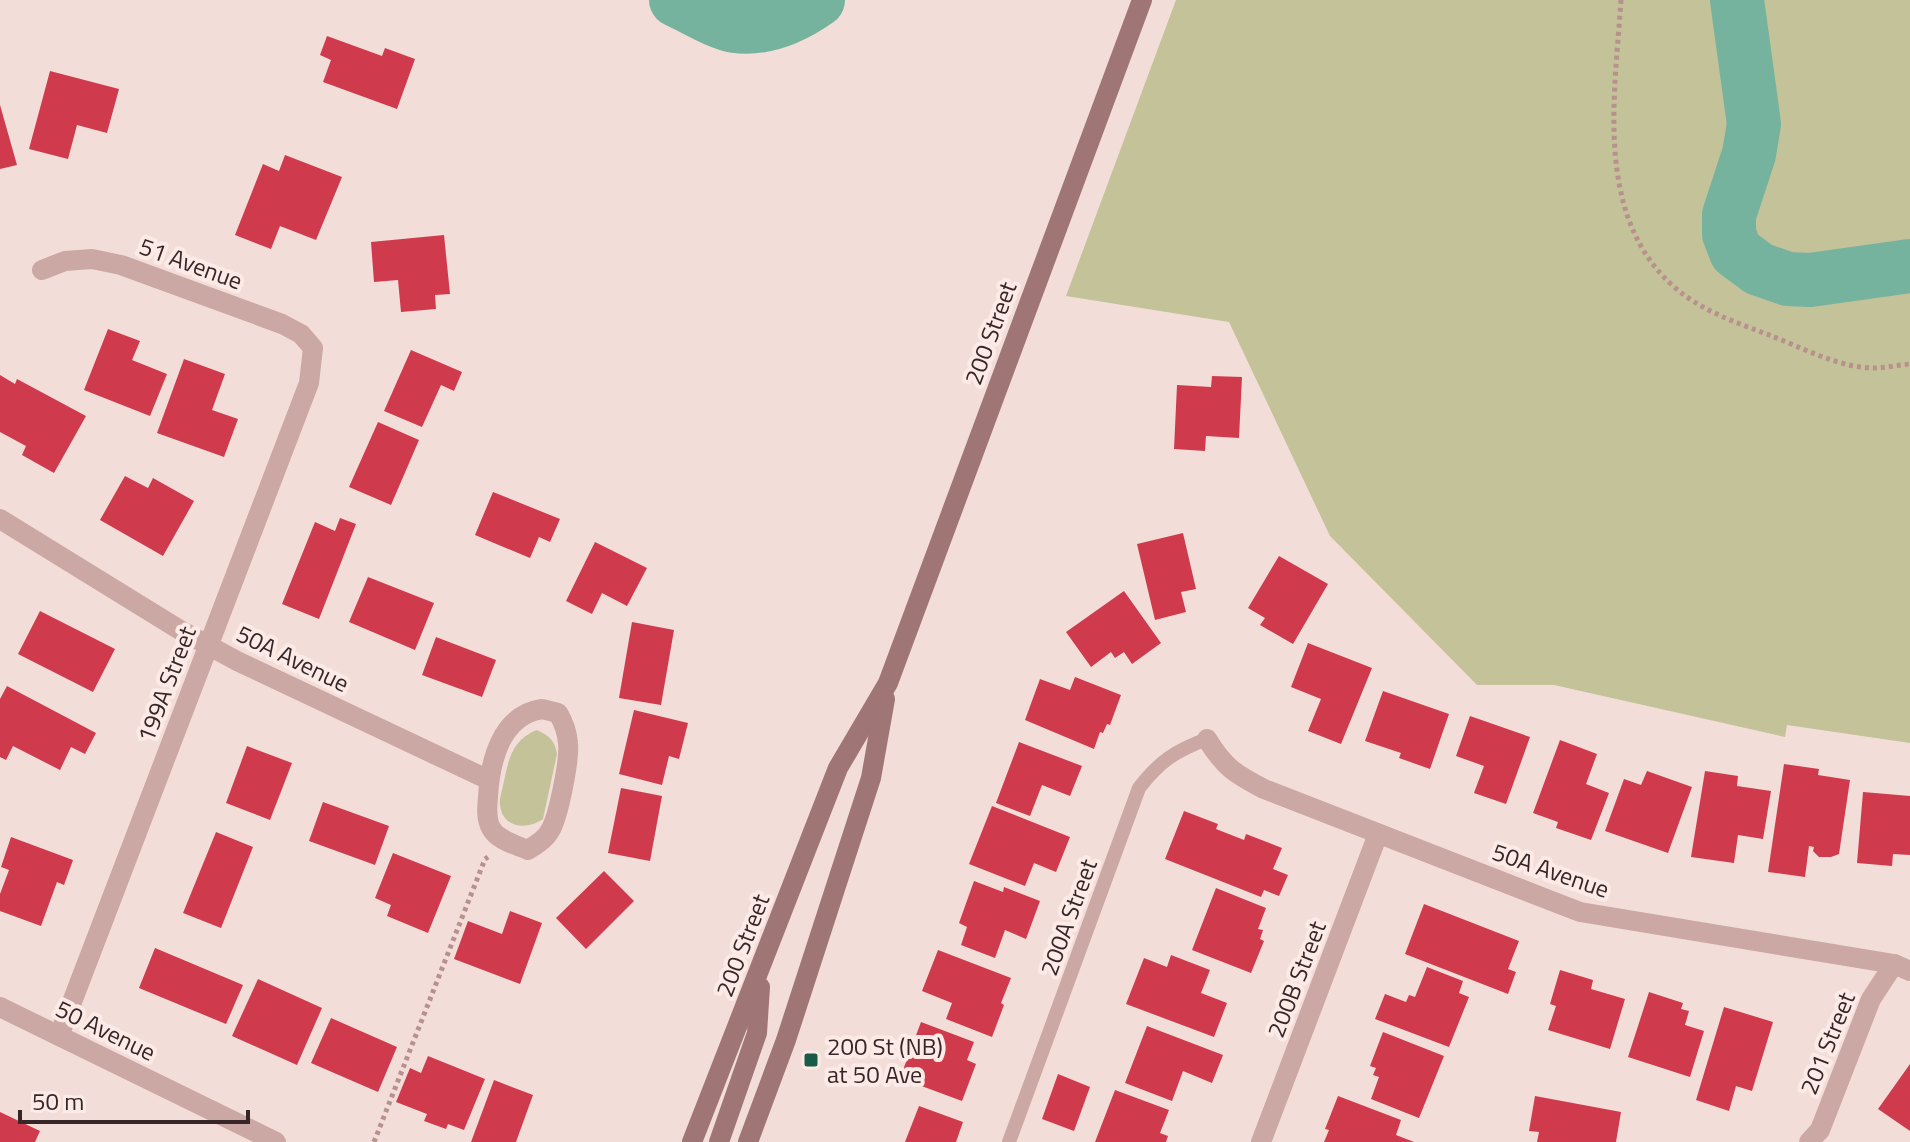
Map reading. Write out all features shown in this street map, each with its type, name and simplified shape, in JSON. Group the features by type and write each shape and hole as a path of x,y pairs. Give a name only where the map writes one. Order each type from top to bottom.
{"main road":[{"name":"200 Street","path":"692,1142 838,768 888,683 1142,0"},
{"name":"200 Street","path":"748,1142 786,1040 871,778 888,683"},
{"path":"719,1142 757,1033 761,967"}],"street":[{"name":"51 Avenue","path":"42,270 65,261 92,259 121,265 282,324 301,334 313,348"},
{"name":"199A Street","path":"59,1036 309,383 313,348"},
{"name":"50A Avenue","path":"0,519 208,645 489,780"},
{"path":"542,709 558,713 566,725 569,747 557,814 550,831 539,844 528,850 507,841 491,829 487,813 489,780 501,739 512,723 528,711 542,709"},
{"name":"50A Avenue","path":"1207,739 1220,761 1241,778 1580,912 1902,967"},
{"name":"200B Street","path":"1261,1142 1378,834"},
{"name":"201 Street","path":"1809,1142 1820,1130 1871,999 1902,967"},
{"name":"50 Avenue","path":"0,1007 276,1142"}],"lane":[{"name":"200A Street","path":"1009,1142 1139,788 1157,765 1180,749 1207,739"}],"path":[{"path":"1621,0 1615,145 1620,187 1630,222 1645,252 1671,284 1695,302 1726,318 1844,363 1872,369 1910,364"},
{"path":"374,1142 485,859 507,841"}],"green space":[{"path":"1176,0 1910,0 1910,743 1787,725 1785,737 1554,685 1477,685 1330,536 1229,322 1066,296"},
{"path":"537,730 551,739 557,754 543,819 530,825 517,825 502,813 501,796 512,753 521,740"}],"building":[{"path":"327,36 382,56 385,48 415,59 397,109 323,82 331,60 320,55"},
{"path":"50,71 119,89 107,133 77,125 68,159 29,149"},
{"path":"0,105 17,165 0,169"},
{"path":"285,155 342,177 316,240 280,226 271,249 235,235 263,164 279,171"},
{"path":"444,235 450,294 435,295 436,309 401,312 398,280 374,282 371,242"},
{"path":"108,329 140,341 132,360 167,374 150,416 84,390"},
{"path":"411,350 462,372 454,391 441,385 422,427 384,411"},
{"path":"184,359 225,374 212,410 238,419 224,457 157,433"},
{"path":"0,375 15,384 17,379 86,416 54,473 22,455 26,446 0,432"},
{"path":"1212,376 1242,377 1239,438 1206,436 1205,451 1174,449 1177,385 1211,387"},
{"path":"378,422 419,440 391,505 349,487"},
{"path":"125,476 148,488 153,478 194,501 163,556 100,520"},
{"path":"493,492 560,519 550,542 539,537 530,558 475,535"},
{"path":"340,518 356,524 319,619 282,604 315,522 335,531"},
{"path":"1183,533 1196,589 1181,592 1186,612 1155,620 1137,544"},
{"path":"595,542 647,568 627,606 602,593 592,614 566,601"},
{"path":"1279,556 1328,584 1293,644 1260,625 1265,618 1248,608"},
{"path":"368,577 434,603 415,650 349,622"},
{"path":"1124,591 1161,643 1132,664 1124,652 1115,658 1111,652 1091,667 1066,632"},
{"path":"40,611 115,649 93,692 18,654"},
{"path":"632,622 674,630 661,705 619,698"},
{"path":"436,637 496,660 482,697 422,675"},
{"path":"1308,643 1372,668 1341,744 1308,731 1321,699 1291,687"},
{"path":"1075,677 1121,695 1110,725 1107,724 1103,733 1100,732 1094,749 1025,720 1040,679 1070,690"},
{"path":"7,686 96,733 85,754 71,747 60,770 13,746 6,760 0,757 0,699"},
{"path":"1383,691 1449,714 1430,769 1399,758 1401,753 1365,741"},
{"path":"634,710 688,723 679,759 669,756 662,785 619,774"},
{"path":"1470,716 1530,737 1506,804 1474,793 1484,766 1456,756"},
{"path":"1560,740 1597,754 1586,784 1609,793 1591,840 1556,828 1558,822 1533,813"},
{"path":"1019,742 1082,766 1070,796 1042,785 1030,816 996,803"},
{"path":"247,746 292,763 270,820 226,803"},
{"path":"1784,764 1819,769 1818,775 1850,780 1839,854 1819,857 1813,851 1814,847 1809,846 1805,877 1768,872"},
{"path":"1647,771 1692,787 1668,853 1605,831 1624,779 1641,785"},
{"path":"1705,771 1738,776 1737,786 1771,791 1763,839 1738,835 1734,863 1691,857"},
{"path":"621,788 662,796 650,861 608,853"},
{"path":"1863,792 1910,796 1910,855 1893,854 1892,866 1857,863"},
{"path":"323,802 389,826 375,865 309,841"},
{"path":"992,806 1070,837 1056,872 1034,863 1025,886 969,864"},
{"path":"1184,811 1218,824 1216,829 1244,840 1246,834 1282,848 1273,869 1288,875 1279,896 1264,890 1261,897 1165,859"},
{"path":"216,832 253,847 221,928 183,913"},
{"path":"11,837 73,860 64,885 57,882 41,926 0,911 0,894 9,870 1,867"},
{"path":"393,853 451,876 428,933 387,916 391,905 375,898"},
{"path":"604,871 634,901 586,949 556,918"},
{"path":"974,881 1003,892 1004,887 1040,901 1026,939 1005,930 995,958 961,945 967,927 959,923"},
{"path":"1216,888 1266,908 1258,929 1263,930 1260,939 1264,941 1251,973 1192,950"},
{"path":"1424,904 1519,941 1508,969 1516,972 1508,994 1405,954"},
{"path":"510,911 542,923 520,984 454,959 468,921 502,934"},
{"path":"155,948 243,985 226,1024 139,988"},
{"path":"938,950 1011,978 992,1037 946,1019 952,1003 922,991"},
{"path":"1171,955 1210,970 1201,993 1227,1003 1214,1037 1126,1004 1144,958 1167,967"},
{"path":"1427,967 1463,981 1459,993 1469,997 1449,1047 1375,1019 1385,994 1406,1002 1409,995 1415,997"},
{"path":"1560,970 1593,980 1591,989 1625,999 1610,1049 1548,1030 1556,1006 1550,1004"},
{"path":"258,979 322,1008 297,1065 232,1036"},
{"path":"1649,992 1683,1003 1681,1009 1689,1011 1685,1025 1704,1031 1690,1077 1628,1057"},
{"path":"1724,1007 1773,1022 1752,1091 1736,1086 1729,1111 1696,1100"},
{"path":"331,1018 397,1047 378,1092 311,1063"},
{"path":"921,1022 974,1042 967,1060 976,1064 962,1101 900,1078"},
{"path":"1147,1026 1223,1055 1212,1083 1183,1071 1172,1101 1125,1083"},
{"path":"1383,1032 1444,1056 1419,1118 1371,1099 1379,1077 1373,1075 1376,1068 1370,1066"},
{"path":"428,1056 485,1079 464,1130 448,1124 446,1129 424,1121 427,1114 396,1102 410,1068 421,1073"},
{"path":"1910,1064 1910,1131 1878,1109"},
{"path":"1058,1074 1090,1087 1074,1131 1042,1119"},
{"path":"494,1080 533,1095 516,1142 471,1142"},
{"path":"1115,1090 1169,1110 1160,1133 1168,1136 1166,1142 1095,1142"},
{"path":"1338,1096 1401,1120 1396,1135 1414,1142 1324,1142 1329,1130 1325,1129"},
{"path":"1535,1096 1621,1112 1616,1142 1537,1142 1539,1132 1529,1131"},
{"path":"919,1106 963,1122 956,1142 905,1142"},
{"path":"0,1112 40,1131 35,1142 0,1142"}],"waterway":[{"path":"676,0 721,22 746,27 779,21 818,0"},
{"path":"1737,0 1754,124 1749,154 1729,215 1729,234 1736,252 1759,269 1788,279 1810,280 1910,266"}],"place":[{"name":"200 St (NB) at 50 Ave","path":"811,1060"}]}
